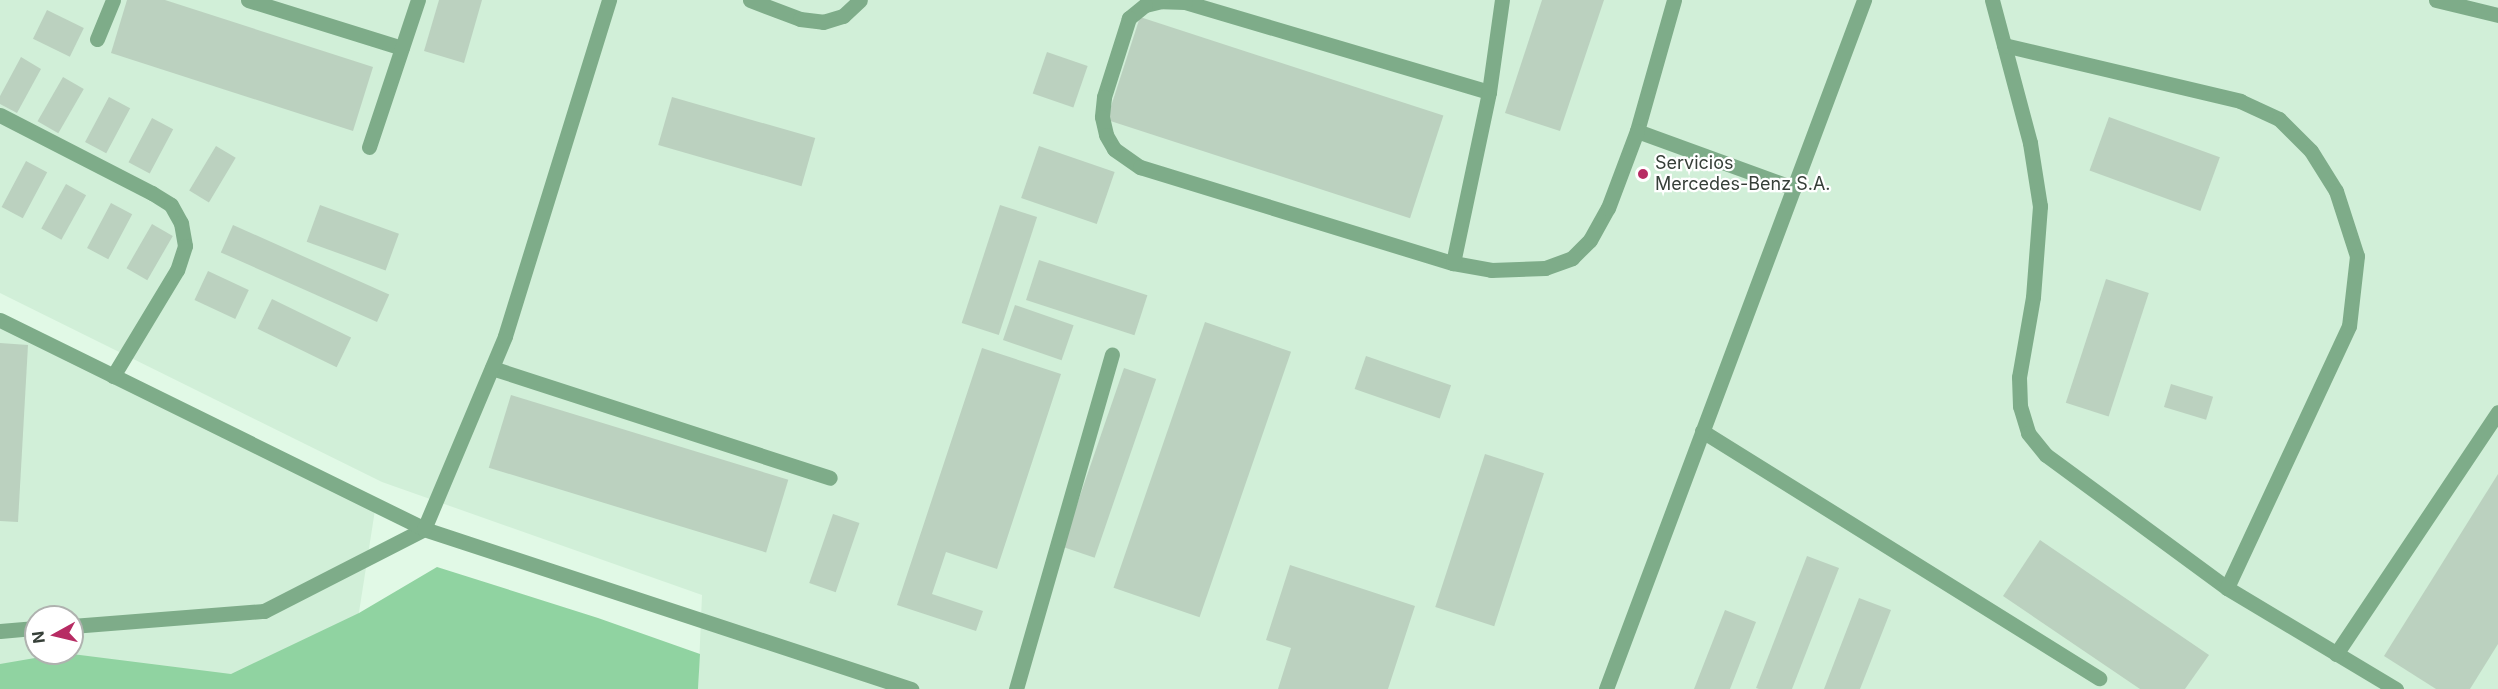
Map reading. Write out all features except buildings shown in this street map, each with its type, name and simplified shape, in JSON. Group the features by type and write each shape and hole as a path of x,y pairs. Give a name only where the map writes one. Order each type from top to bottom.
{"street":[{"path":"97,39 113,0"},
{"path":"248,0 402,48"},
{"path":"369,147 418,0"},
{"path":"84,625 264,611 424,529 505,336 609,0"},
{"path":"750,0 800,19 822,22 843,16 860,0"},
{"path":"1454,263 1489,92 1502,0"},
{"path":"1489,92 1185,2 1162,1 1145,5 1129,18 1104,97 1102,117 1106,135 1113,149 1140,167 1454,263 1491,270 1521,271 1545,268 1572,258 1590,240 1608,208 1637,131 1674,0"},
{"path":"1606,689 1864,0"},
{"path":"1992,0 2030,143 2040,206 2033,297 2019,377 2020,406 2028,432 2046,455 2227,588 2396,689"},
{"path":"2436,0 2498,15"},
{"path":"2004,45 2240,101 2279,119 2311,151 2336,191 2357,256 2349,326 2227,588"},
{"path":"0,115 152,193 171,205 181,223 185,246 177,270 113,376"},
{"path":"1637,131 1794,188"},
{"path":"0,320 424,529 911,689"},
{"path":"1016,689 1112,354"},
{"path":"492,368 830,478"},
{"path":"2336,654 2498,412"},
{"path":"1702,431 2099,678"},
{"path":"0,631 24,629"}],"shaded area":[{"path":"0,0 2498,0 2498,689 698,689 702,595 382,482 0,293"},
{"path":"0,325 375,510 347,689 0,689"}],"green space":[{"path":"437,567 598,618 700,654 698,689 0,689 0,664 24,660 24,665 84,665 84,656 231,674 359,613"}],"place":[{"name":"Servicios Mercedes-Benz S.A.","path":"1643,174"}]}
